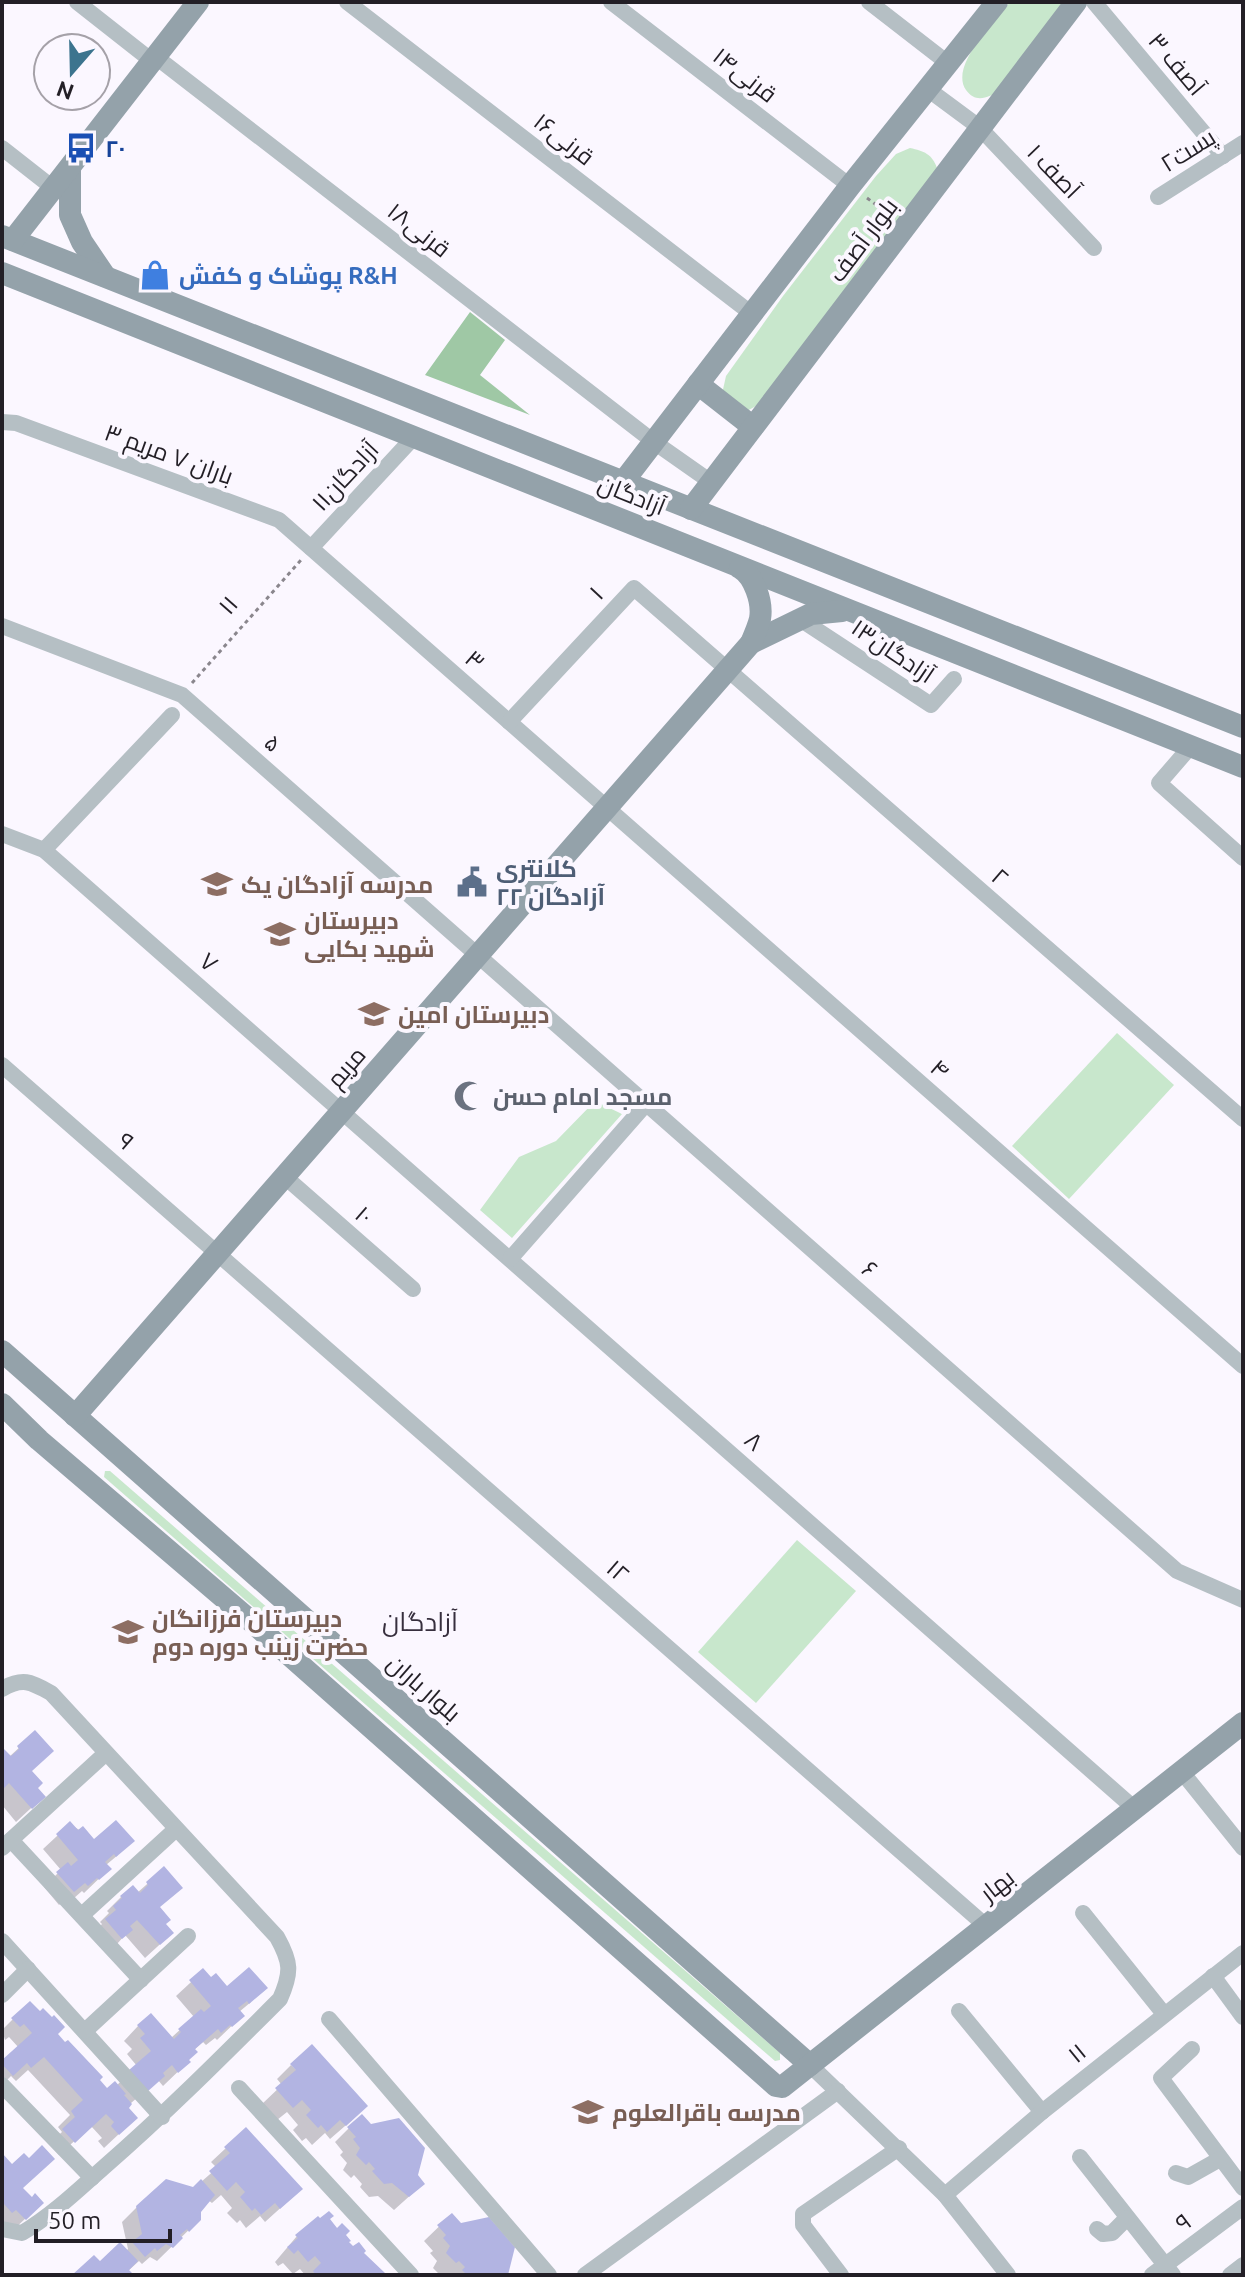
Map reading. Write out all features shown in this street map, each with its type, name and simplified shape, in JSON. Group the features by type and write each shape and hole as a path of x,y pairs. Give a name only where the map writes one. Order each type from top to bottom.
{"street":[{"name":"قرنی۱۸","path":"77,2 654,442 711,482"},
{"path":"7,238 70,168 198,2"},
{"name":"قرنی۱۶","path":"347,2 752,314"},
{"name":"قرنی۱۴","path":"611,2 850,186"},
{"path":"869,2 949,64"},
{"name":"بلوار آصف","path":"623,482 850,186 997,2"},
{"name":"بلوار آصف","path":"691,509 1076,2"},
{"name":"۳ آصف","path":"1094,2 1223,156"},
{"name":"۱ آصف","path":"929,90 979,127 1094,248"},
{"name":"پست۲","path":"1158,197 1243,143"},
{"path":"2,148 53,188"},
{"path":"70,168 70,215 82,242 105,276"},
{"name":"آزادگان","path":"7,238 1243,727"},
{"name":"آزادگان","path":"2,273 1243,767"},
{"path":"698,384 753,427"},
{"name":"باران ۷ مریم ۳","path":"2,422 16,423 279,520 311,548"},
{"name":"آزادگان۱۱","path":"311,548 414,437"},
{"name":"۳","path":"311,548 607,808"},
{"path":"729,562 749,573 757,592 761,617 751,643"},
{"name":"۱","path":"509,722 634,588 726,671"},
{"path":"751,643 800,619 836,610 858,613"},
{"name":"آزادگان۱۳","path":"800,619 931,705 954,679"},
{"name":"۵","path":"2,626 182,695 477,956"},
{"name":"مریم","path":"75,1416 751,643"},
{"name":"۲","path":"726,671 1243,1119"},
{"path":"2,834 44,850 172,715"},
{"path":"1191,746 1159,783 1243,858"},
{"name":"۴","path":"607,808 1243,1366"},
{"name":"۷","path":"44,850 342,1110"},
{"name":"۶","path":"477,956 1177,1571 1243,1600"},
{"name":"۹","path":"2,1065 218,1252"},
{"path":"510,1259 646,1104"},
{"name":"۸","path":"342,1110 1135,1809"},
{"name":"۱۰","path":"284,1176 413,1289"},
{"name":"۱۲","path":"218,1252 986,1926"},
{"name":"بلوار باران","path":"2,1351 810,2065"},
{"path":"2,1404 39,1440 252,1622 278,1595"},
{"path":"2,1434 14,1432 39,1440"},
{"name":"بهار","path":"252,1622 776,2086 782,2087 1243,1723"},
{"path":"2,1689 15,1681 32,1683 51,1693 277,1937 288,1957 289,1980 280,1999 162,2117 43,2221 22,2233 2,2229"},
{"path":"106,1753 7,1844 82,1915 141,1980"},
{"path":"1182,1772 1243,1848"},
{"path":"82,1915 176,1829"},
{"path":"1083,1913 1164,2014"},
{"path":"85,2031 188,1936"},
{"path":"2,1941 162,2117"},
{"name":"۱۱","path":"945,2195 1042,2112 1243,1953"},
{"path":"2,1995 28,1969"},
{"path":"1213,1976 1243,2017"},
{"path":"959,2011 1042,2112"},
{"path":"329,2019 549,2275"},
{"path":"1192,2049 1161,2078 1242,2184"},
{"path":"810,2065 945,2195 1008,2275"},
{"path":"2,2085 92,2178"},
{"path":"239,2088 411,2275"},
{"path":"585,2275 838,2091"},
{"path":"841,2275 803,2225 803,2214 899,2148"},
{"path":"1080,2157 1127,2218 1163,2272"},
{"path":"1176,2173 1188,2177 1220,2159"},
{"name":"۹","path":"1163,2272 1243,2207"},
{"path":"1097,2229 1103,2234 1112,2233 1127,2218"},
{"path":"1230,2275 1243,2265"}],"path":[{"path":"850,186 906,226"},
{"name":"۱۱","path":"182,695 311,548"}],"green space":[{"path":"1010,2 1069,2 1001,91 982,98 974,97 966,90 962,80 968,57"},
{"path":"910,148 927,154 937,168 767,400 745,412 722,394 726,376 876,176 896,154"},
{"path":"470,312 505,340 480,375 530,415 425,375"},
{"path":"1117,1033 1174,1085 1069,1199 1012,1146"},
{"path":"595,1101 622,1114 512,1238 480,1210 519,1157 556,1141"},
{"path":"105,1471 110,1471 780,2053 780,2060 775,2061 104,1477"},
{"path":"797,1540 856,1591 756,1703 698,1652"}],"building":[{"path":"35,1730 54,1751 32,1771 43,1783 38,1788 46,1797 32,1809 9,1783 2,1790 2,1751 4,1749 11,1756"},
{"path":"116,1820 135,1841 105,1862 112,1869 99,1880 97,1878 88,1886 85,1883 74,1892 56,1872 68,1862 71,1866 78,1860 56,1834 70,1821 78,1830 83,1826 94,1839"},
{"path":"164,1866 183,1888 160,1907 171,1920 166,1924 174,1933 160,1945 137,1920 130,1926 133,1930 122,1939 105,1919 116,1910 113,1906 122,1898 120,1896 133,1885 140,1893 148,1885 146,1882"},
{"path":"249,1967 268,1988 249,2004 247,2001 238,2008 245,2016 221,2033 218,2029 195,2049 198,2052 189,2060 191,2062 178,2073 172,2065 147,2092 129,2070 151,2051 140,2038 145,2034 137,2025 151,2013 174,2039 181,2032 178,2029 201,2009 204,2012 211,2006 189,1980 203,1968 211,1977 216,1973 227,1986"},
{"path":"30,2001 40,2011 43,2008 52,2017 54,2015 65,2027 58,2034 65,2042 68,2040 103,2077 100,2080 107,2088 115,2081 126,2094 132,2104 129,2108 138,2118 119,2135 111,2126 114,2122 106,2114 75,2143 62,2129 75,2117 71,2111 83,2100 44,2057 31,2068 27,2063 13,2076 2,2064 2,2060 32,2033 24,2024 20,2027 11,2018"},
{"path":"312,2044 368,2106 346,2126 340,2120 327,2132 321,2125 318,2128 306,2115 311,2110 302,2100 293,2108 275,2088 296,2070 290,2064"},
{"path":"362,2114 371,2124 399,2118 425,2148 418,2175 425,2184 409,2197 392,2183 384,2184 372,2171 375,2169 369,2162 366,2165 356,2155 360,2148 347,2127"},
{"path":"246,2127 303,2189 280,2209 275,2203 261,2215 255,2208 252,2211 240,2197 245,2192 236,2182 227,2191 209,2171 230,2153 224,2147"},
{"path":"42,2145 55,2159 23,2188 32,2197 35,2193 44,2203 26,2220 16,2210 12,2213 4,2204 2,2206 2,2153 12,2164 24,2153 29,2158"},
{"path":"166,2179 193,2187 201,2179 215,2195 201,2212 201,2220 189,2232 187,2229 180,2235 183,2238 173,2248 166,2244 145,2257 132,2242 142,2234 136,2206"},
{"path":"329,2211 334,2216 330,2219 337,2228 342,2223 350,2231 346,2235 349,2242 353,2246 359,2242 366,2251 364,2253 385,2273 383,2275 316,2275 313,2271 321,2263 315,2256 308,2262 298,2250 294,2254 287,2247 298,2238 295,2235"},
{"path":"452,2213 461,2223 489,2217 515,2247 508,2275 467,2275 462,2270 465,2267 446,2253 450,2246 437,2225"},
{"path":"120,2242 138,2261 129,2270 134,2275 72,2275 94,2255 100,2261"}],"place":[{"name":"۲۰","path":"81,148"},
{"name":"پوشاک و کفش R&H","path":"155,275"},
{"name":"کلانتری ۲۲ آزادگان","path":"472,882"},
{"name":"مدرسه آزادگان یک","path":"217,884"},
{"name":"دبیرستان شهید بکایی","path":"280,934"},
{"name":"دبیرستان امین","path":"374,1014"},
{"name":"مسجد امام حسن","path":"469,1096"},
{"name":"دبیرستان فرزانگان حضرت زینب دوره دوم","path":"128,1632"},
{"name":"مدرسه باقرالعلوم","path":"588,2112"}],"district":[{"name":"آزادگان","path":"420,1621"}]}
